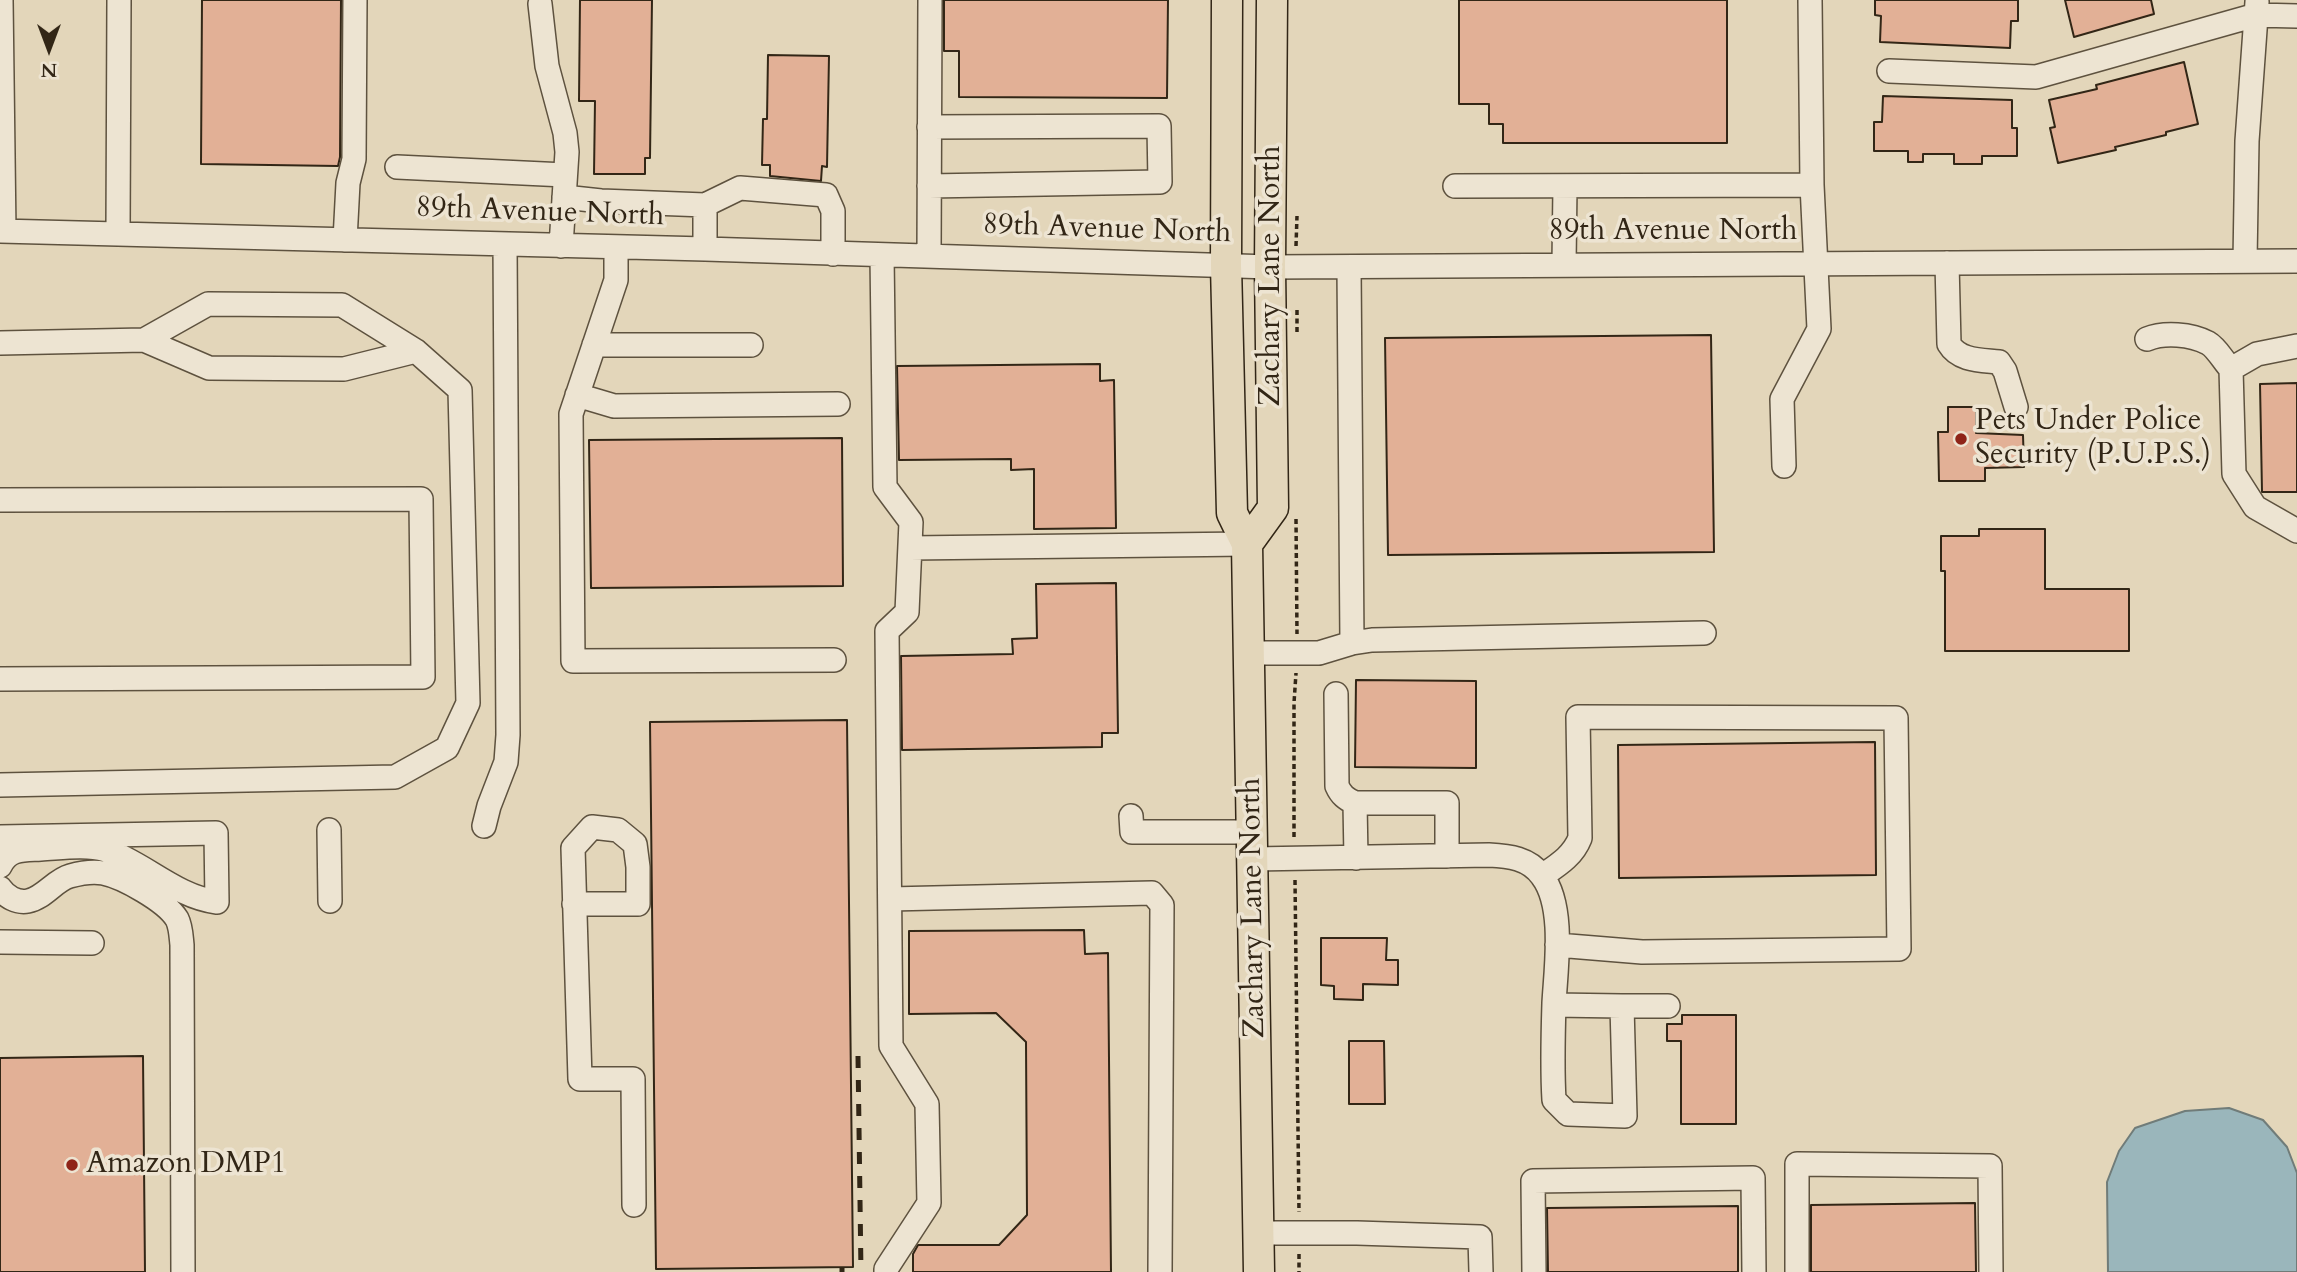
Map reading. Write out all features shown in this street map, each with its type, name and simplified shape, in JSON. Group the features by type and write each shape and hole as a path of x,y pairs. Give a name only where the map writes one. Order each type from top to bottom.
{"main road":[{"name":"Zachary Lane North","path":"1227,0 1226,265 1231,513 1247,544 1259,1272"},
{"name":"Zachary Lane North","path":"1247,544 1273,509 1270,267 1272,0"}],"street":[{"path":"1,0 2,231"},
{"path":"118,233 119,0"},
{"path":"345,240 348,183 354,159 355,0"},
{"path":"929,256 930,0"},
{"path":"1784,466 1783,399 1819,329 1814,263 1810,0"},
{"path":"540,4 547,66 565,133 567,152 561,246"},
{"path":"2245,261 2247,142 2256,8"},
{"path":"1889,71 2036,77 2256,8 2297,16"},
{"path":"929,127 1160,126 1160,182 929,186"},
{"path":"397,167 565,186 601,201 705,205 740,188 826,195 833,211 833,254"},
{"path":"1455,186 1812,185"},
{"path":"1564,264 1565,186"},
{"path":"705,205 705,249"},
{"name":"89th Avenue North","path":"2,231 1270,267 2297,261"},
{"path":"484,826 506,762 508,736 505,244"},
{"path":"615,247 616,280 570,414 573,661 834,660"},
{"path":"882,255 885,487 911,522 907,612 887,631 891,1046 927,1104 929,1203 886,1272"},
{"path":"1947,263 1949,344 1954,353 1966,358 1999,362 2006,371 2016,407"},
{"path":"1349,267 1352,643"},
{"path":"0,785 395,777 447,748 468,703 460,390 416,351 342,305 208,304 144,340"},
{"path":"2147,340 2158,335 2190,337 2210,344 2231,369 2234,474 2255,508 2297,531"},
{"path":"0,343 144,340 209,368 344,369 416,351"},
{"path":"594,345 751,345"},
{"path":"2231,369 2257,354 2297,346"},
{"path":"577,395 614,406 838,404"},
{"path":"0,500 421,499 423,677 0,679"},
{"path":"910,548 1247,544"},
{"path":"1250,653 1320,653 1372,640 1704,633"},
{"path":"1336,694 1337,786 1346,799 1355,803 1447,803 1447,856"},
{"path":"1542,876 1568,857 1580,838 1578,717 1896,718 1899,949 1642,952 1557,945"},
{"path":"1355,803 1356,858"},
{"path":"1132,816 1132,832 1356,858 1489,855 1526,862 1542,876 1548,886 1554,909 1557,945 1554,1100 1568,1114 1625,1116 1622,1006"},
{"path":"329,830 330,901"},
{"path":"0,837 216,833 217,902 201,901 123,857 103,849 12,851 0,866"},
{"path":"0,888 15,900 29,901 66,877 102,873 121,879 160,902 177,919 182,945 183,1272"},
{"path":"890,899 1152,893 1162,905 1160,1272"},
{"path":"575,904 580,1079 633,1079 634,1205"},
{"path":"0,942 92,943"},
{"path":"1554,1005 1668,1006"},
{"path":"1797,1272 1797,1164 1990,1166 1991,1272"},
{"path":"1534,1272 1533,1181 1753,1178 1754,1272"},
{"path":"1258,1233 1480,1237 1481,1272"}],"path":[{"path":"1296,303 1297,340"},
{"path":"1294,831 1296,514"},
{"path":"1295,886 1299,1272"}],"water":[{"path":"2229,1108 2263,1120 2287,1147 2297,1173 2297,1272 2108,1272 2107,1182 2119,1151 2135,1128 2185,1111"}],"building":[{"path":"202,0 341,0 338,166 201,164"},
{"path":"580,0 652,0 650,158 645,158 645,174 594,174 595,101 579,101"},
{"path":"944,0 1168,0 1167,98 959,97 959,51 944,51"},
{"path":"1459,0 1727,0 1727,143 1503,143 1503,124 1489,124 1489,104 1459,104"},
{"path":"1875,0 2018,0 2018,21 2011,21 2010,48 1880,42 1881,16 1875,15"},
{"path":"2065,0 2151,0 2154,14 2074,37"},
{"path":"768,55 829,56 827,167 822,166 821,181 770,176 770,165 762,165 763,119 767,119"},
{"path":"2184,62 2198,124 2115,147 2116,150 2058,163 2050,128 2055,127 2049,100 2097,89 2096,85"},
{"path":"1883,96 2012,100 2012,128 2017,128 2017,156 1982,156 1982,164 1954,164 1954,154 1923,154 1923,162 1908,162 1908,151 1874,151 1874,122 1882,122"},
{"path":"1711,335 1714,552 1388,555 1385,338"},
{"path":"1100,364 1100,381 1114,380 1116,528 1034,529 1034,469 1011,470 1011,459 899,460 897,366"},
{"path":"2297,383 2297,492 2262,492 2260,384"},
{"name":"Pets Under Police Security (P.U.P.S.)","path":"1948,407 1976,407 1976,433 2023,435 2024,467 1985,468 1985,481 1939,481 1938,432 1948,432"},
{"path":"842,438 843,586 591,588 589,440"},
{"path":"1979,529 2045,529 2045,589 2129,589 2129,651 1945,651 1945,571 1941,571 1941,536 1979,536"},
{"path":"1116,583 1118,733 1102,733 1102,747 902,750 901,656 1013,654 1012,639 1037,638 1036,584"},
{"path":"1356,680 1476,681 1476,768 1355,767"},
{"path":"847,720 853,1267 656,1269 650,722"},
{"path":"1875,742 1876,875 1619,878 1618,745"},
{"path":"1084,930 1085,954 1108,953 1111,1272 913,1272 913,1254 918,1245 999,1245 1027,1215 1026,1042 996,1013 909,1014 909,931"},
{"path":"1321,938 1387,938 1386,960 1398,960 1398,985 1363,984 1363,1000 1334,999 1334,986 1321,985"},
{"path":"1682,1015 1736,1015 1736,1124 1681,1124 1681,1041 1667,1041 1667,1024 1682,1024"},
{"path":"1349,1041 1384,1041 1385,1104 1349,1104"},
{"name":"Amazon DMP1","path":"143,1056 145,1272 0,1272 0,1058"},
{"path":"1975,1203 1976,1272 1811,1272 1811,1205"},
{"path":"1738,1206 1738,1272 1548,1272 1547,1208"}],"railway":[{"path":"858,1056 861,1272"}],"place":[{"name":"Pets Under Police Security (P.U.P.S.)","path":"1961,439"},
{"name":"Amazon DMP1","path":"72,1165"}]}
